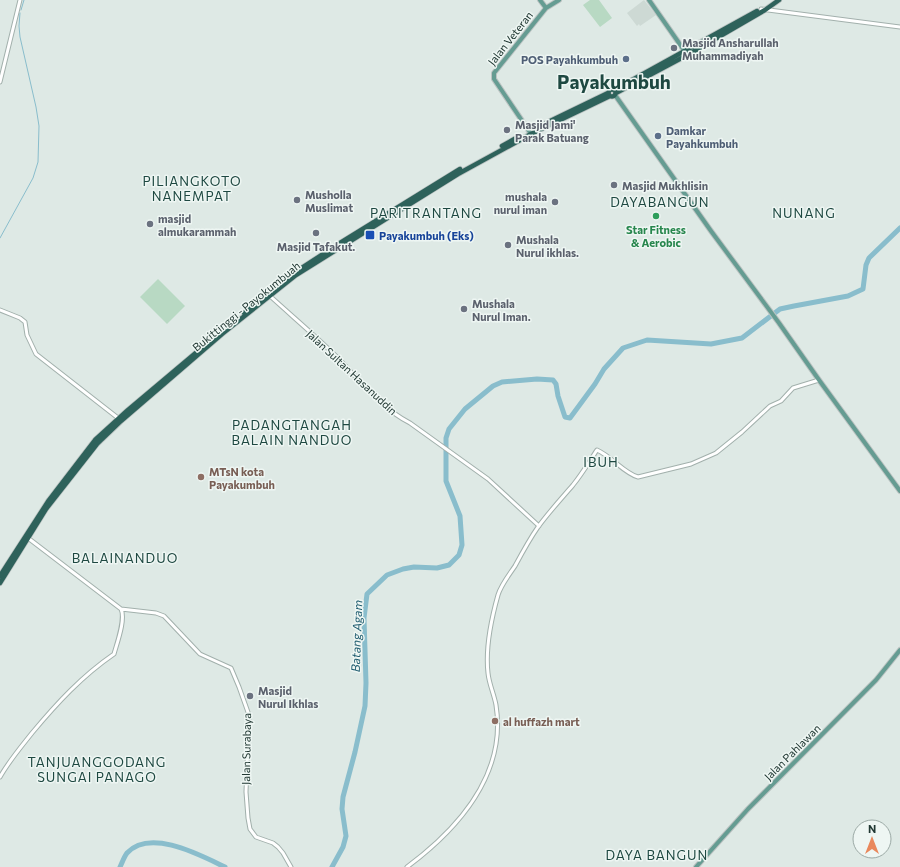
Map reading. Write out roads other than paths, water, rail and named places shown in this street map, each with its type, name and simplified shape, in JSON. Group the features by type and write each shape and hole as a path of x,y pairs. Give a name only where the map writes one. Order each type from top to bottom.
{"highway":[{"path":"763,10 776,0"},
{"path":"763,10 779,0"},
{"name":"Bukittinggi - Payokumbuah","path":"0,583 46,509 95,440 118,418 294,272 530,132 613,93 763,10"},
{"name":"Bukittinggi - Payokumbuah","path":"0,576 49,500 73,470 105,436 199,352 296,275 389,215"}],"main road":[{"path":"540,0 546,8"},
{"name":"Jalan Veteran","path":"530,132 494,79 494,73 546,8 559,0"},
{"path":"649,0 686,53"},
{"path":"613,93 711,231 900,491"},
{"name":"Jalan Pahlawan","path":"696,867 748,809 876,680 900,650"}],"street":[{"path":"0,82 20,0"},
{"path":"763,10 900,27"},
{"name":"Jalan Sultan Hasanuddin","path":"270,296 339,359 382,404 488,479 539,526"},
{"path":"0,310 9,312 25,322 27,336 36,354 118,418"},
{"path":"407,867 425,853 453,826 480,788 492,763 497,725 496,705 490,683 488,668 489,634 498,593 539,526 582,473 597,450 632,475 638,477 691,464 721,450 770,406 781,401 793,388 819,380"},
{"name":"Jalan Surabaya","path":"28,538 121,609 156,613 164,616 200,654 231,668 249,715 246,792 250,829 256,836 273,843 278,847 291,867"},
{"path":"0,777 18,751 64,696 92,669 114,654 123,613 121,609"},
{"path":"123,613 127,610"}],"waterway":[{"path":"21,10 24,0"},
{"path":"0,238 33,178 38,162 39,126 20,37 20,13"},
{"name":"Batang Agam","path":"332,867 343,847 346,836 342,809 343,797 365,706 366,683 364,618 367,594 387,575 403,569 414,567 437,568 449,565 459,555 462,545 460,516 446,481 446,438 449,429 465,409 493,386 502,382 537,379 553,380 556,384 558,396 565,417 570,418 604,369 623,348 647,340 711,344 742,338 780,309 848,296 863,289 866,265 869,258 900,228"},
{"name":"Batang Agam","path":"120,867 127,853 137,846 148,843 162,843 175,846 202,856 225,867"}],"place":[{"name":"Masjid Ansharullah Muhammadiyah","path":"674,48"},
{"name":"POS Payahkumbuh","path":"626,59"},
{"name":"Masjid Jami' Parak Batuang","path":"507,130"},
{"name":"Damkar Payahkumbuh","path":"658,136"},
{"name":"Masjid Mukhlisin","path":"614,185"},
{"name":"Musholla Muslimat","path":"297,200"},
{"name":"mushala nurul iman","path":"555,202"},
{"name":"Star Fitness & Aerobic","path":"656,216"},
{"name":"masjid almukarammah","path":"150,224"},
{"name":"Masjid Tafakut.","path":"316,233"},
{"name":"Payakumbuh (Eks)","path":"370,235"},
{"name":"Mushala Nurul ikhlas.","path":"508,245"},
{"name":"Mushala Nurul Iman.","path":"464,309"},
{"name":"MTsN kota Payakumbuh","path":"201,477"},
{"name":"Masjid Nurul Ikhlas","path":"250,696"},
{"name":"al huffazh mart","path":"495,721"}],"district":[{"name":"Payakumbuh","path":"614,81"},
{"name":"PILIANGKOTO NANEMPAT","path":"192,188"},
{"name":"DAYABANGUN","path":"660,202"},
{"name":"PARITRANTANG","path":"426,213"},
{"name":"NUNANG","path":"804,213"},
{"name":"PADANGTANGAH BALAIN NANDUO","path":"292,432"},
{"name":"IBUH","path":"601,462"},
{"name":"BALAINANDUO","path":"125,558"},
{"name":"TANJUANGGODANG SUNGAI PANAGO","path":"97,770"},
{"name":"DAYA BANGUN","path":"657,855"}]}
